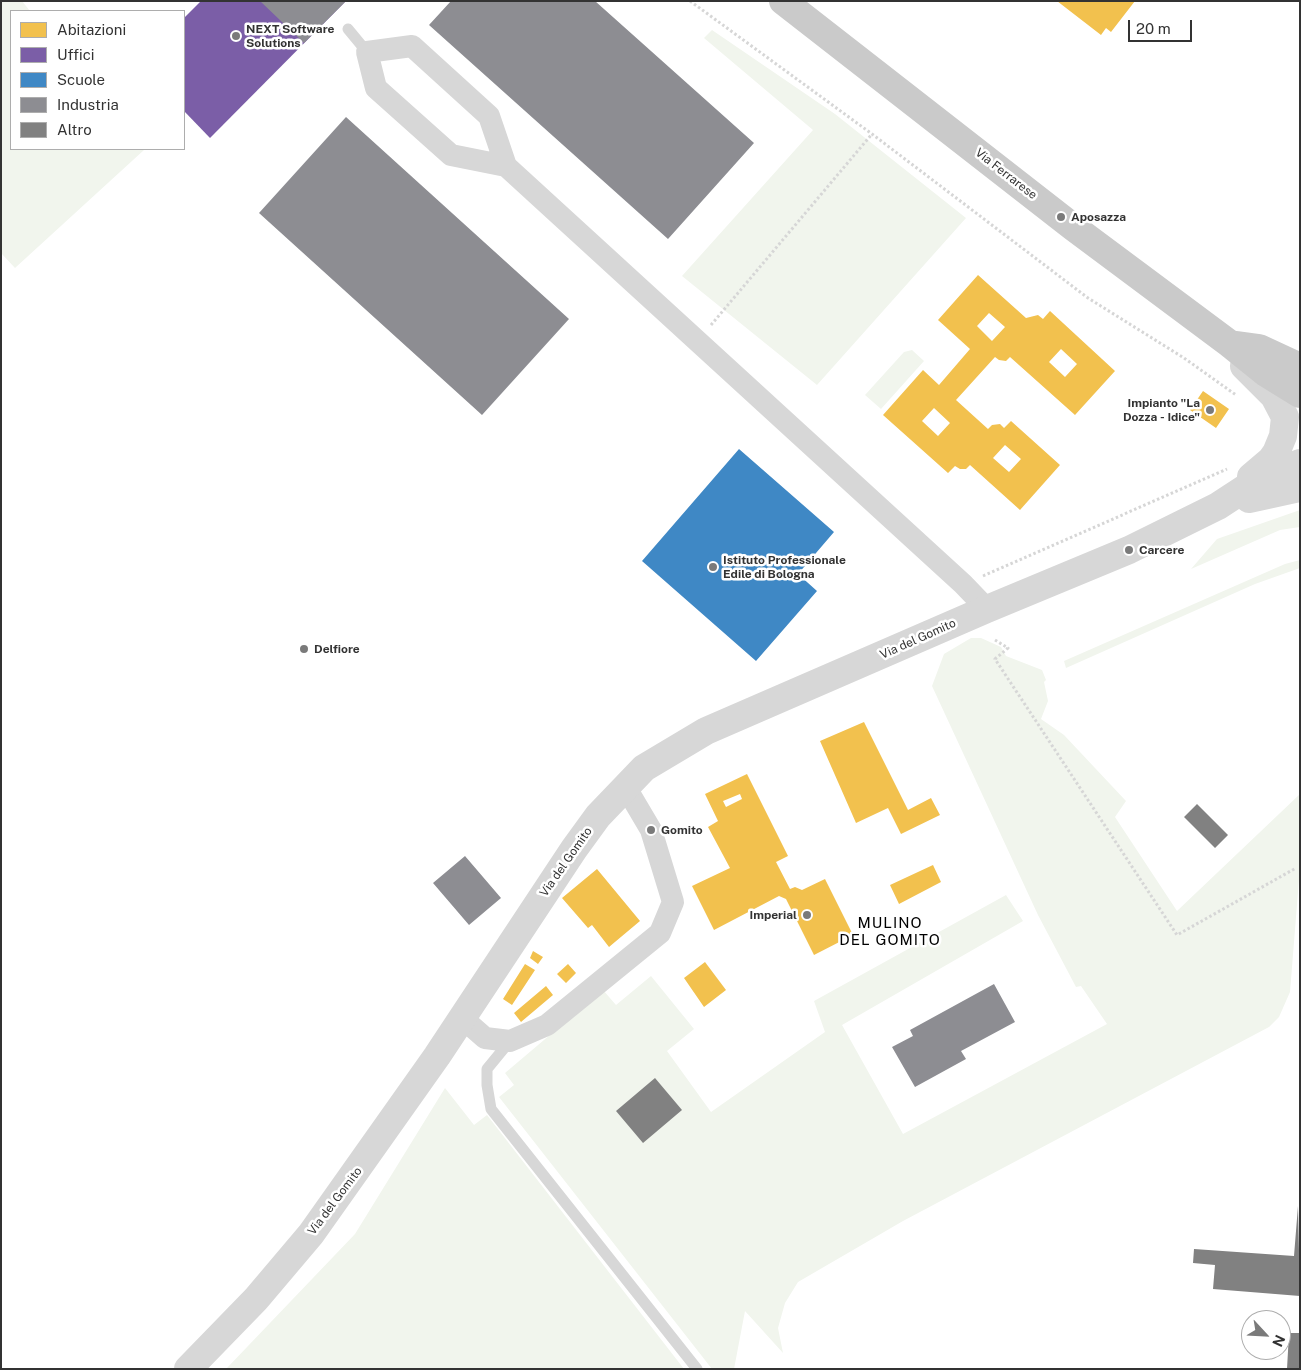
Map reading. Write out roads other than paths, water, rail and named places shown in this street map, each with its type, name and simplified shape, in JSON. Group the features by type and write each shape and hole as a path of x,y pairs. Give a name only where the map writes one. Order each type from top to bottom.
{"main road":[{"name":"Via Ferrarese","path":"784,1 1060,218 1230,344 1266,373 1300,394"},
{"name":"Via Ferrarese","path":"1230,344 1259,348 1300,366"}],"street":[{"path":"506,166 451,155 376,88 367,52 412,46 489,116 506,166 964,584 987,609"},
{"name":"Via Ferrarese","path":"1218,506 1236,488 1271,460 1280,445 1285,424 1280,404 1242,363 1230,344"},
{"name":"Via del Gomito","path":"188,1369 256,1299 310,1234 361,1166 574,849 598,816 644,768 706,731 987,609 1129,550 1218,506 1244,489 1300,463"},
{"name":"Via del Gomito","path":"1218,506 1300,488"},
{"path":"461,1017 485,1038 510,1041 547,1025 660,933 673,902 651,830 625,786"}],"lane":[{"path":"348,29 367,52"},
{"path":"510,1041 487,1069 486,1085 491,1109 697,1369"}],"place":[{"name":"NEXT Software Solutions","path":"236,36"},
{"name":"Aposazza","path":"1061,217"},
{"name":"Impianto \"La Dozza - Idice\"","path":"1210,410"},
{"name":"Carcere","path":"1129,550"},
{"name":"Istituto Professionale Edile di Bologna","path":"713,567"},
{"name":"Delfiore","path":"304,649"},
{"name":"Gomito","path":"651,830"},
{"name":"Imperial","path":"807,915"}],"district":[{"name":"MULINO DEL GOMITO","path":"890,932"}]}
